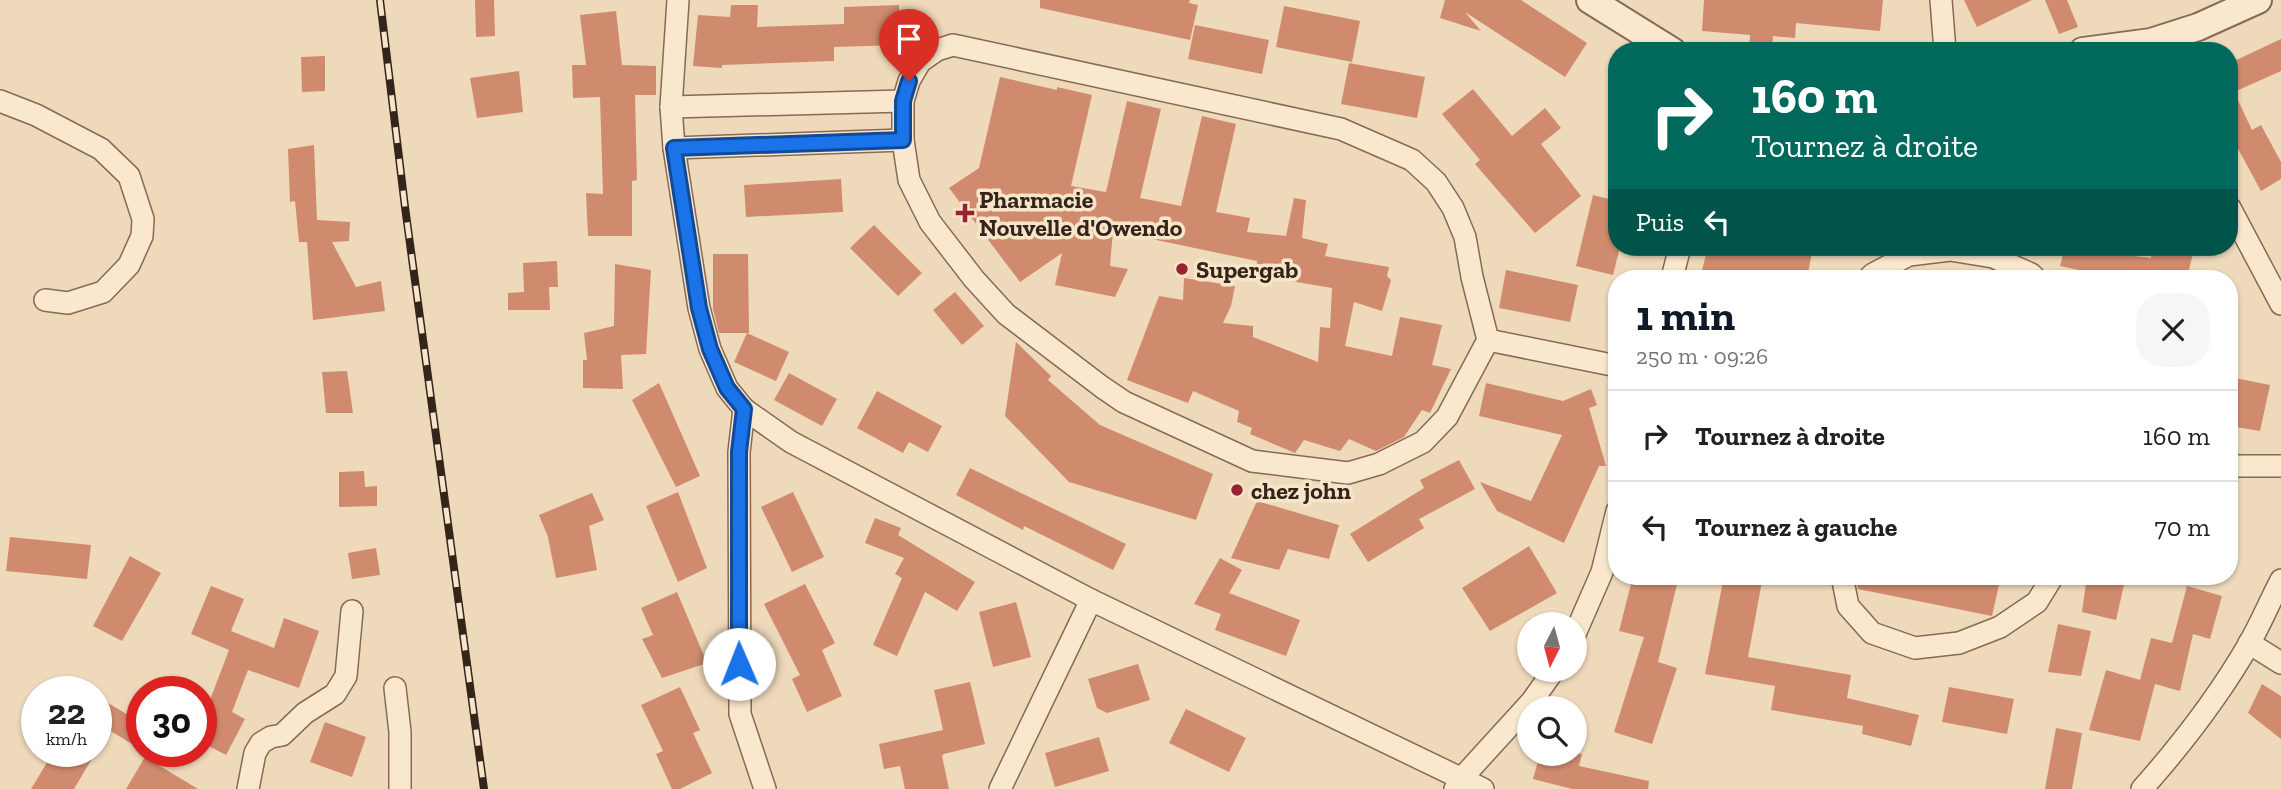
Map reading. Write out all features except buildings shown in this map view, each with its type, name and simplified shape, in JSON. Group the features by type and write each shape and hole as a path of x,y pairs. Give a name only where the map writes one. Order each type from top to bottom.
{"street":[{"path":"678,0 671,107 674,148 699,308 710,349 727,388 744,409 791,442 1091,600 1458,784 1483,789"},
{"path":"1590,0 1658,42"},
{"path":"1941,0 1944,42"},
{"path":"2162,42 2258,0"},
{"path":"953,45 1341,129 1412,160 1436,182 1453,208 1465,237 1472,278 1488,340 1447,418 1423,442 1396,457 1348,473 1252,461 1124,402 1006,314 974,279 930,222 909,180 903,140 903,101 909,81 920,62 937,50 953,45"},
{"path":"0,101 36,115 101,149 129,176 143,219 142,236 129,265 103,292 68,303 45,300"},
{"path":"671,107 903,101"},
{"path":"674,148 903,140"},
{"path":"2238,223 2281,304"},
{"path":"1881,270 1907,256"},
{"path":"1987,256 2022,270"},
{"path":"1488,340 1608,364"},
{"path":"744,409 739,452 740,714 765,789"},
{"path":"2238,466 2281,466"},
{"path":"1585,612 1602,572 1608,548"},
{"path":"2142,789 2178,749 2213,699 2249,643 2281,580"},
{"path":"1844,585 1848,606 1872,633 1914,648 1959,643 2000,627 2037,602 2047,585"},
{"path":"1000,789 1091,600"},
{"path":"248,789 255,753 261,743 282,735 305,713 335,694 346,676 352,611"},
{"path":"2249,643 2281,663"},
{"path":"1458,784 1532,701 1545,682"},
{"path":"395,688 400,732 400,789"}],"railway":[{"path":"380,0 405,207 484,789"}],"place":[{"name":"Pharmacie Nouvelle d'Owendo","path":"965,213"},
{"name":"Supergab","path":"1182,269"},
{"name":"chez john","path":"1237,490"}],"route":[{"path":"739,664 739,452 744,409 727,388 710,349 699,308 674,148 903,140 903,101 909,81"}]}
